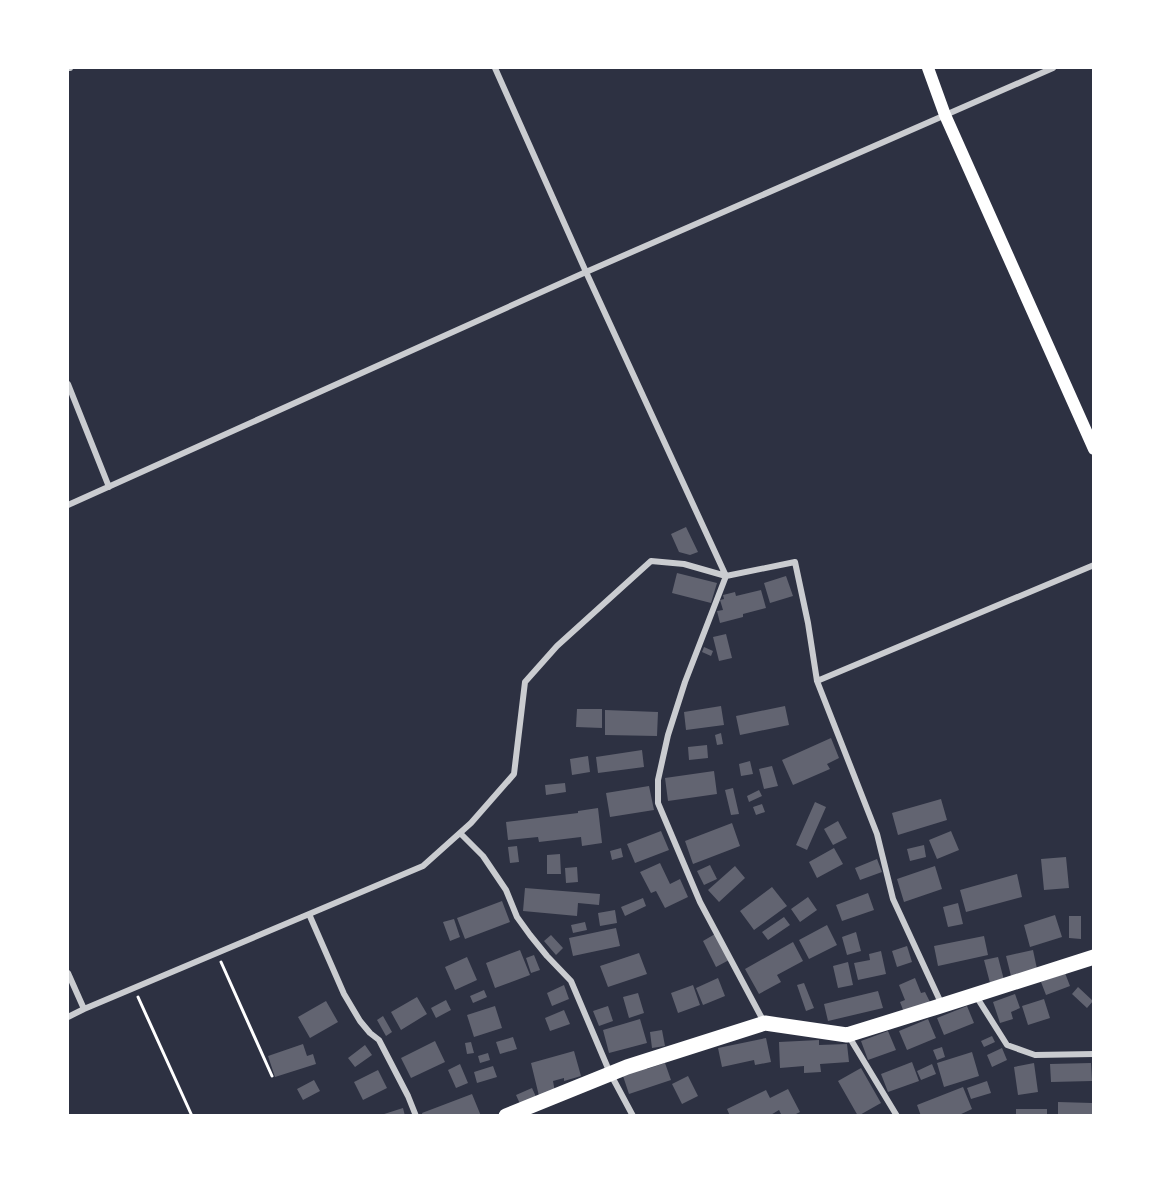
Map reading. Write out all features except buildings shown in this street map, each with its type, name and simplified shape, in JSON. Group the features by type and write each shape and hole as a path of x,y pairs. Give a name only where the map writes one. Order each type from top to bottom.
{"main road":[{"path":"928,68 945,115 1094,449"},
{"path":"506,1116 610,1073 765,1023 847,1035 1094,957"}],"street":[{"path":"495,68 726,576 685,682 668,735 658,780 658,803 700,902 765,1023"},
{"path":"68,505 586,272 1053,68"},
{"path":"68,384 109,487"},
{"path":"68,1017 423,866 471,823 514,774 525,682 557,646 651,561 684,564 726,576 795,562 817,681 877,834 893,899 943,1006"},
{"path":"817,681 1094,565"},
{"path":"460,833 483,856 506,890 517,917 530,935 571,981 610,1073 633,1116"},
{"path":"309,914 344,993 360,1021 379,1040 416,1116"},
{"path":"68,973 84,1009"},
{"path":"975,995 1007,1045 1035,1055 1094,1054"},
{"path":"847,1035 897,1116"}],"path":[{"path":"217,952 272,1076"},
{"path":"134,988 192,1116"},
{"path":"305,1116 315,1116"}]}
